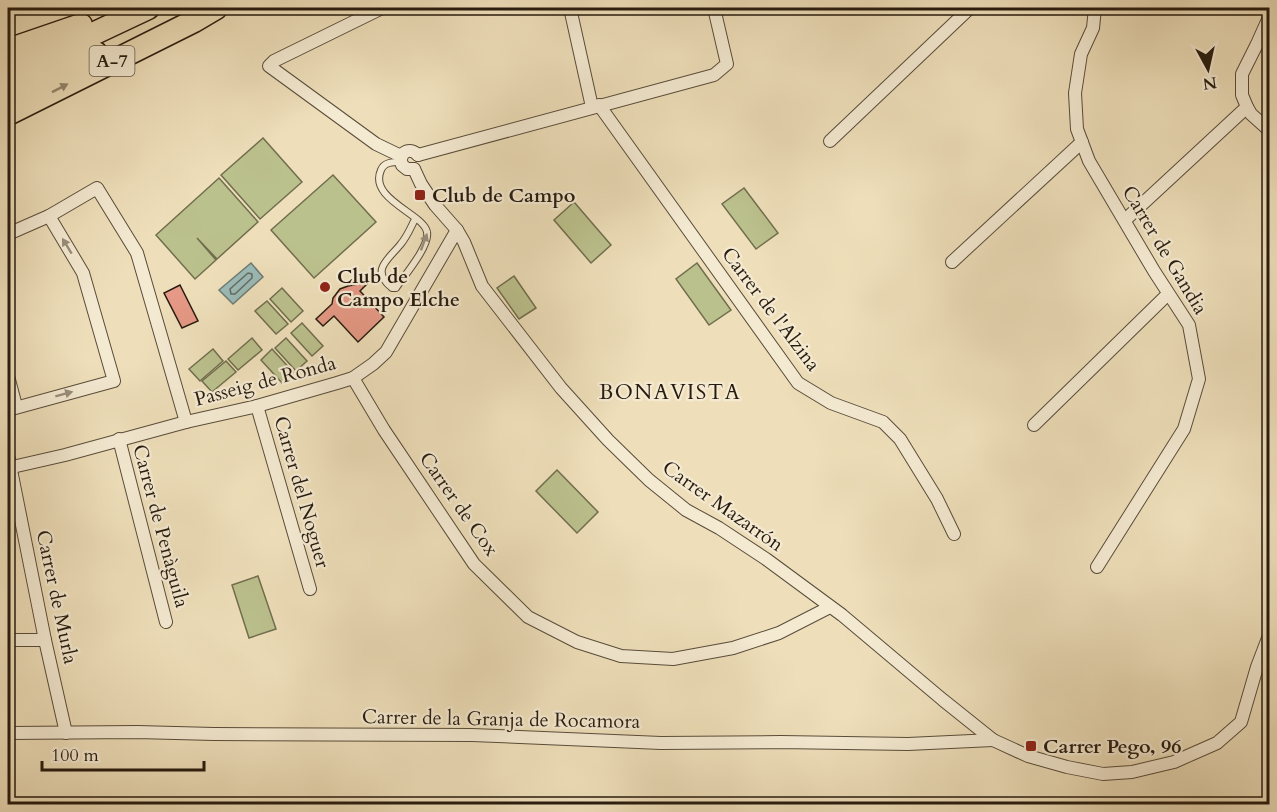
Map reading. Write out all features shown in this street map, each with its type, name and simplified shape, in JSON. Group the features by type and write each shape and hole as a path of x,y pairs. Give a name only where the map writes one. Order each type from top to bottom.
{"highway":[{"name":"A-7","path":"8,50 80,26 124,8"},
{"path":"8,74 148,8"},
{"path":"8,94 197,8"},
{"name":"A-7","path":"8,114 216,8"}],"street":[{"path":"382,8 274,61 269,66 376,144 401,159 407,170 417,167 420,161 418,155 410,150 404,153 401,159"},
{"name":"Carrer de l'Alzina","path":"570,8 596,106 798,383 831,403 883,422 900,439 937,499 954,534"},
{"path":"418,155 714,75 727,64 714,8"},
{"path":"830,141 970,8"},
{"name":"Carrer de Gandia","path":"1095,8 1093,27 1081,54 1075,93 1077,129 1089,161 1189,326 1199,379 1184,429 1097,567"},
{"path":"1269,15 1242,74 1242,95 1247,107 1251,114 1269,130"},
{"path":"1125,220 1247,107"},
{"path":"952,262 1082,142"},
{"path":"414,169 435,205 458,231"},
{"path":"8,234 49,216 97,188 137,253 186,422"},
{"path":"8,376 12,408 114,381 83,273 49,216"},
{"name":"Passeig de Ronda","path":"9,468 256,406 353,378 386,352 458,231"},
{"name":"Carrer Mazarrón","path":"458,231 482,286 561,388 608,440 649,480 686,510 719,528 842,615 993,740"},
{"path":"1034,425 1168,294"},
{"name":"Carrer de Cox","path":"353,378 384,430 474,564 528,617 577,642 621,656 674,659 733,648 756,641 779,633 830,606"},
{"name":"Carrer del Noguer","path":"256,406 310,589"},
{"name":"Carrer de Penàguila","path":"118,439 166,622"},
{"name":"Carrer de Murla","path":"8,455 66,733"},
{"path":"993,740 1028,756 1103,774 1132,772 1174,762 1217,743 1241,722 1269,633"},
{"path":"8,640 45,640"},
{"name":"Carrer de la Granja de Rocamora","path":"8,734 137,732 472,735 661,742 908,744 993,740"}],"lane":[{"path":"401,159 381,169 380,186 388,198 425,226 428,234 426,243 396,288 392,288 381,275 381,267 402,243 415,219"}],"green space":[{"path":"263,138 302,182 260,219 221,175"},
{"path":"333,175 376,222 314,278 271,230"},
{"path":"219,178 258,222 217,259 197,238 216,260 195,279 156,235"},
{"path":"744,188 778,233 756,249 722,204"},
{"path":"574,202 611,245 591,263 554,220"},
{"path":"697,263 731,310 709,325 676,279"},
{"path":"514,276 536,308 519,319 497,288"},
{"path":"282,288 303,311 291,322 270,299"},
{"path":"267,301 288,324 276,334 255,311"},
{"path":"302,323 323,346 312,356 291,333"},
{"path":"252,338 262,350 238,370 228,359"},
{"path":"286,338 307,361 296,371 275,348"},
{"path":"213,349 223,361 200,381 189,369"},
{"path":"272,349 293,372 282,383 261,360"},
{"path":"226,361 236,372 212,392 202,381"},
{"path":"557,470 598,512 577,533 536,491"},
{"path":"258,576 276,629 249,638 232,585"}],"water":[{"path":"251,263 263,277 233,304 219,290"}],"building":[{"path":"369,282 360,291 384,317 358,342 334,316 323,326 316,319 332,304 333,298 340,289"},
{"path":"180,285 198,321 182,328 164,293"}],"place":[{"name":"Club de Campo","path":"420,195"},
{"name":"Club de Campo Elche","path":"325,287"},
{"name":"Carrer Pego, 96","path":"1031,746"}],"district":[{"name":"BONAVISTA","path":"670,392"}]}
